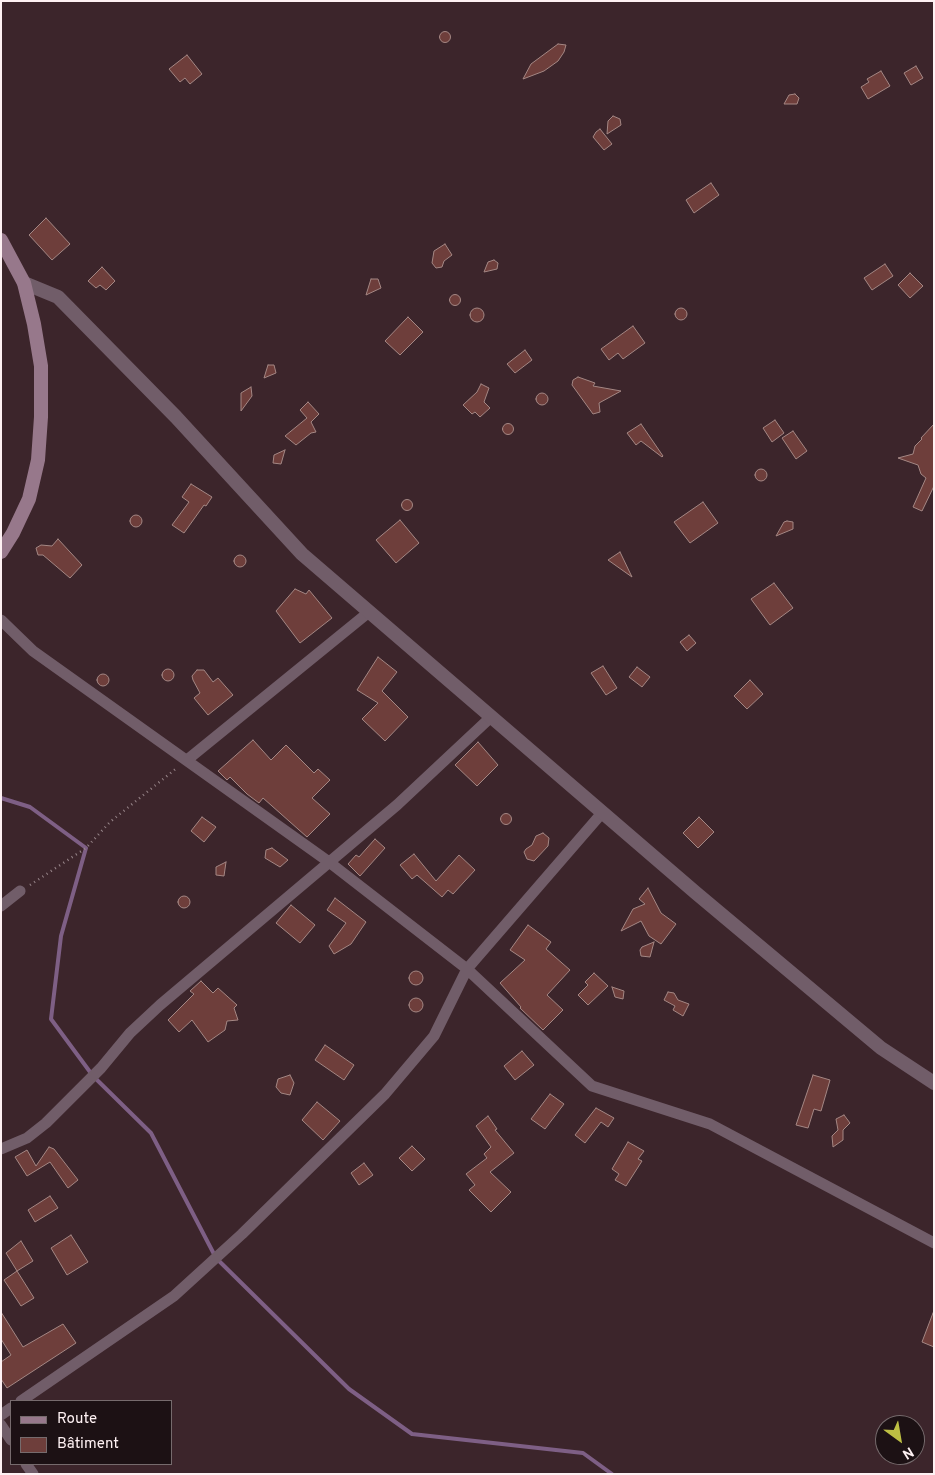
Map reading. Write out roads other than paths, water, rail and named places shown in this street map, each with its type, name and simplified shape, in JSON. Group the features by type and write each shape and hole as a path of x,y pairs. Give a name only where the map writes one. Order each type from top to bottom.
{"main road":[{"path":"1,240 24,283 41,366 39,443 29,499 13,533 1,552"}],"street":[{"path":"24,283 58,296 176,416 302,554 602,813 881,1048 934,1083"},
{"path":"187,760 369,612"},
{"path":"1,620 33,651 328,862 466,969 592,1086 710,1124 934,1243"},
{"path":"1,1150 27,1138 46,1124 102,1068 130,1033 148,1016 396,805 491,717"},
{"path":"22,1400 174,1296 242,1234 384,1094 434,1036 466,969 602,813"},
{"path":"1,906 20,891"},
{"path":"1,1425 10,1438"}],"waterway":[{"path":"1,798 30,807 86,848 61,936 51,1019 93,1076 151,1133 216,1258 349,1389 412,1434 583,1453 612,1474"}]}
